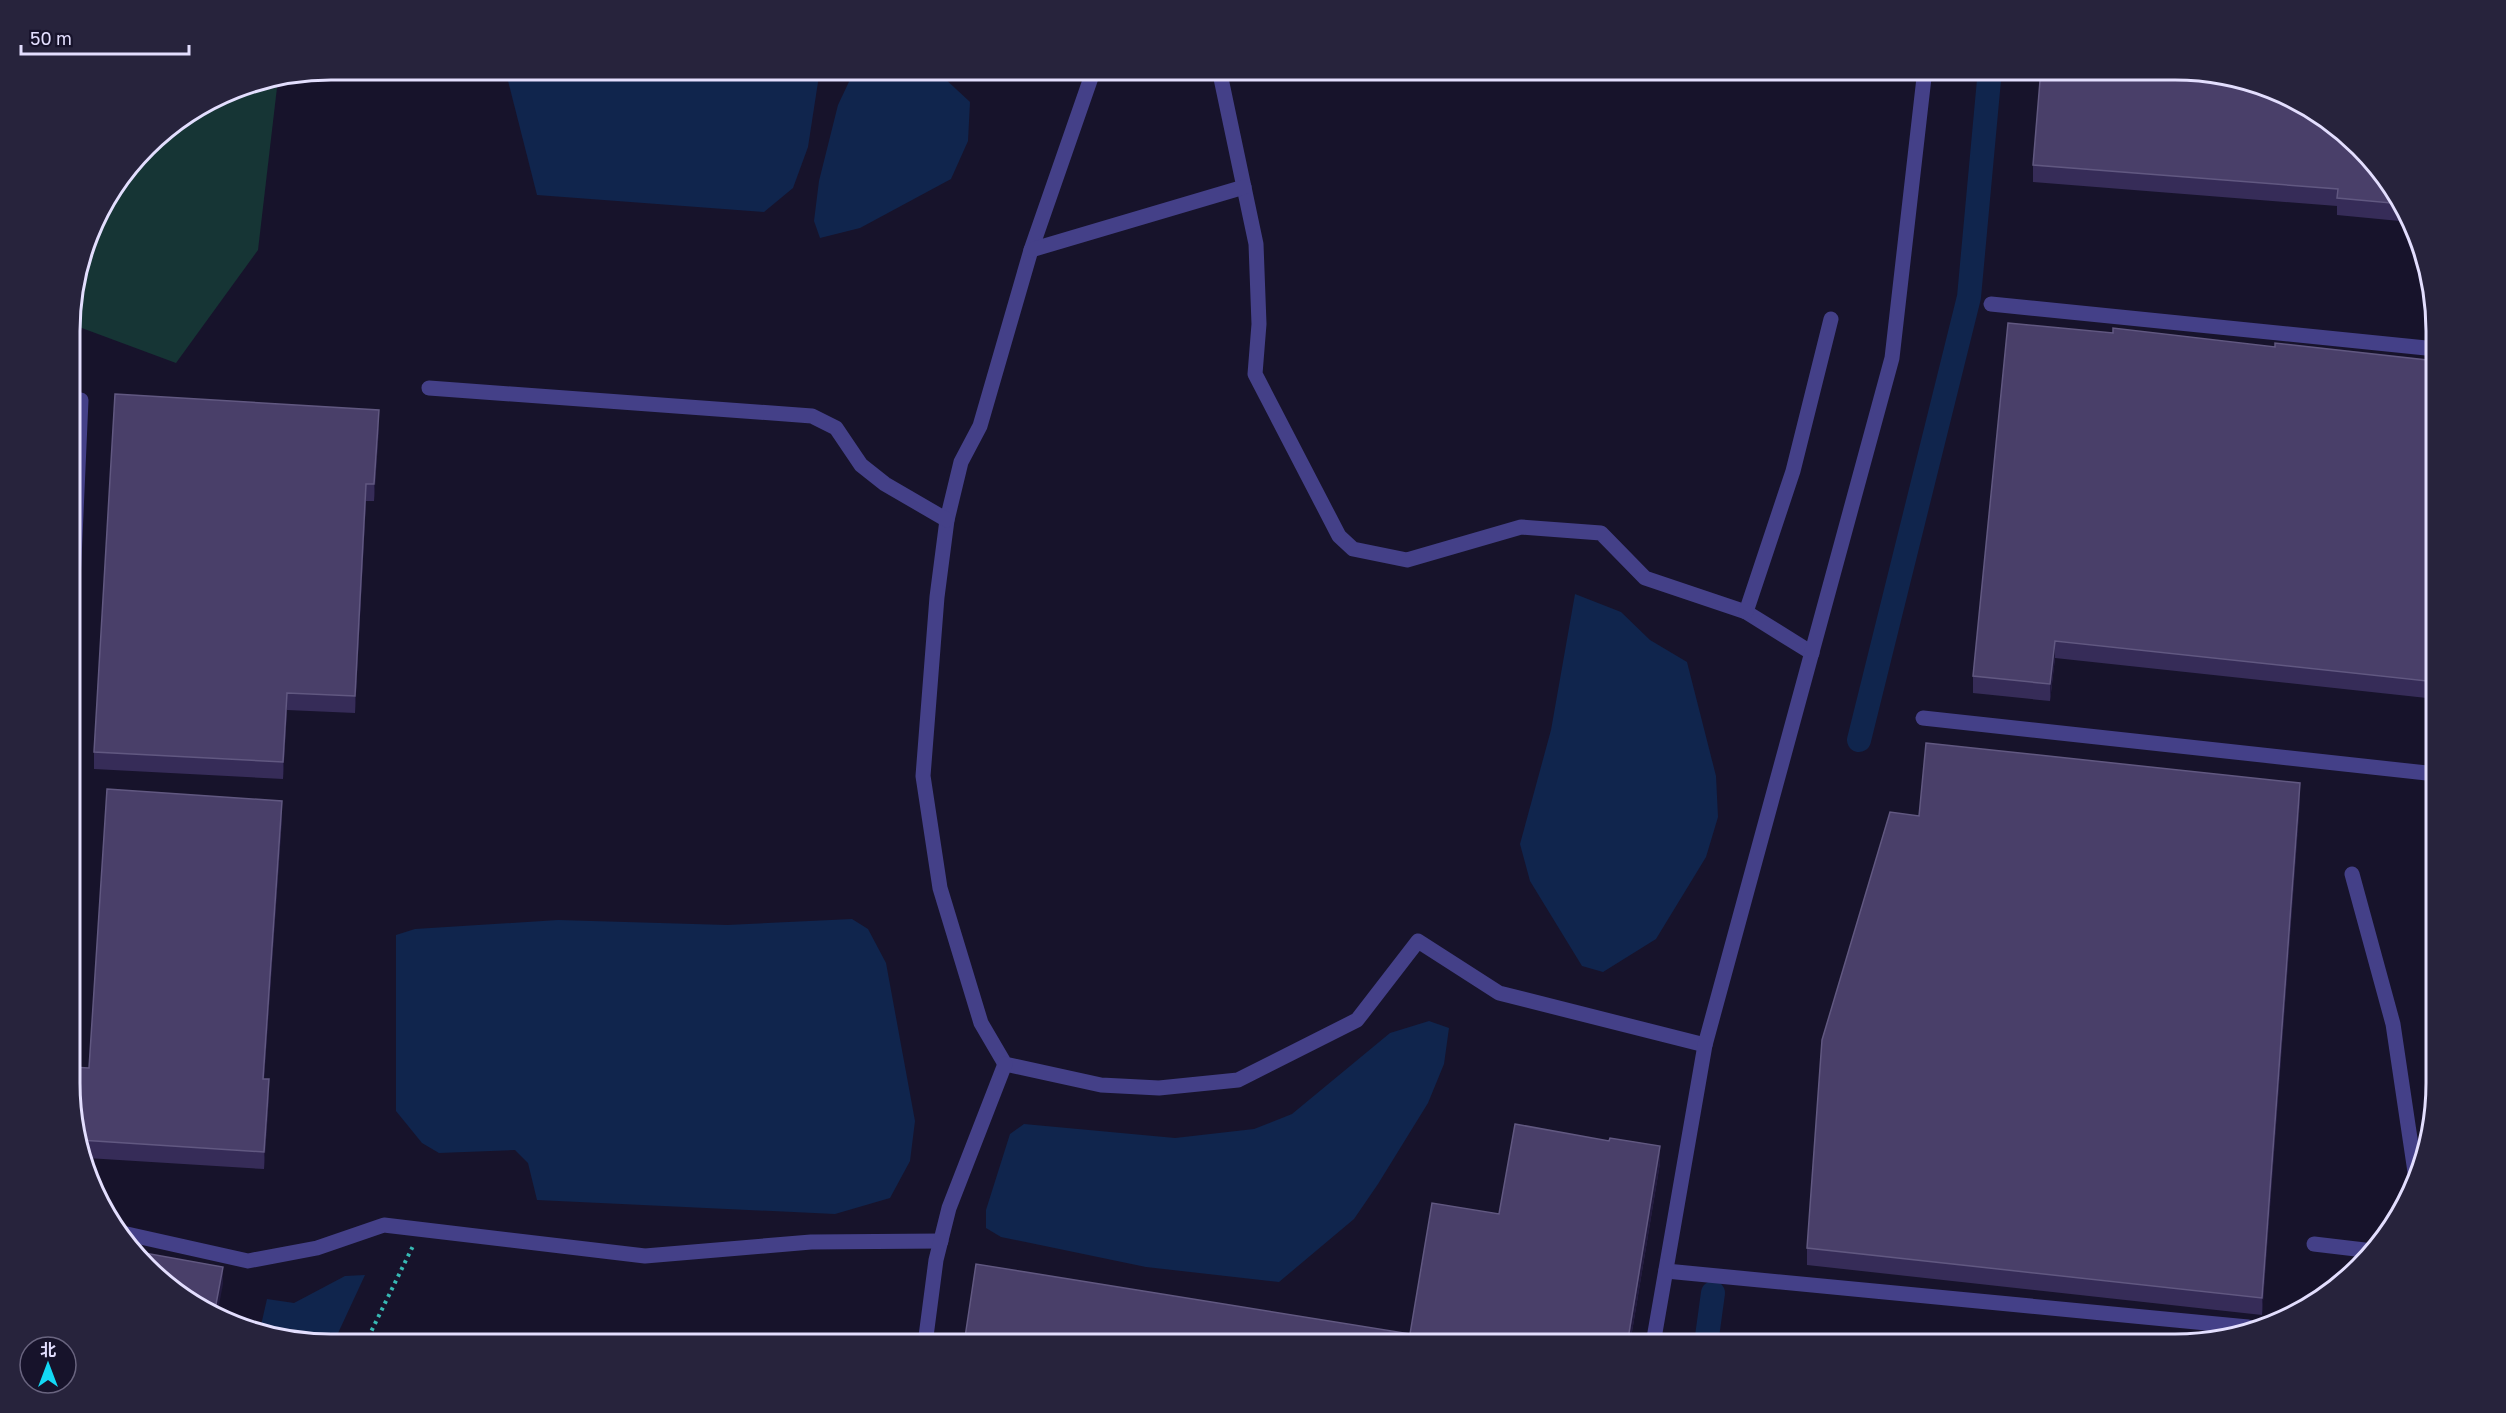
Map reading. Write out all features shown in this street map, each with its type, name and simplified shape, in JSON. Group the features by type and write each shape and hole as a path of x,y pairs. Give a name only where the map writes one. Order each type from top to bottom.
{"street":[{"path":"1090,80 1031,250 980,426 961,462 947,520 938,597 923,776 940,888 981,1023 1005,1064 1101,1085 1159,1088 1239,1080 1356,1020 1418,941 1499,993 1705,1045"},
{"path":"1221,80 1256,244 1259,324 1255,374 1339,536 1353,549 1407,560 1521,526 1600,533 1645,578 1746,612 1812,653"},
{"path":"1655,1334 1705,1045 1892,358 1925,80"},
{"path":"1031,250 1244,187"},
{"path":"1991,304 2426,348"},
{"path":"1746,612 1793,471 1831,319"},
{"path":"429,388 812,416 836,428 861,465 885,484 947,520"},
{"path":"80,423 81,400"},
{"path":"1923,718 2426,773"},
{"path":"2352,874 2393,1024 2413,1162"},
{"path":"927,1334 941,1241 949,1208 1005,1064"},
{"path":"131,1235 248,1261 317,1248 384,1225 645,1256 811,1242 941,1241"},
{"path":"2314,1244 2362,1250"},
{"path":"1666,1270 2237,1326"}],"path":[{"path":"370,1334 422,1230"}],"green space":[{"path":"277,85 258,250 176,363 80,327 84,281 93,250 105,219 122,191 142,165 165,142 191,122 219,105"}],"water":[{"path":"508,80 818,80 808,147 793,188 764,212 537,195"},
{"path":"850,80 946,80 970,102 968,141 951,179 860,228 820,238 814,221 819,181 838,105"},
{"path":"1575,594 1621,612 1650,640 1687,662 1716,776 1718,817 1706,857 1656,939 1603,972 1582,966 1530,881 1520,844 1551,730"},
{"path":"852,919 868,929 886,963 915,1121 910,1161 890,1198 835,1214 537,1200 528,1163 515,1150 439,1153 422,1143 396,1111 396,935 415,929 558,920 727,925"},
{"path":"1429,1021 1449,1028 1444,1064 1428,1103 1354,1219 1279,1282 1146,1267 1001,1237 986,1228 986,1210 1010,1134 1024,1124 1175,1138 1254,1129 1292,1114 1390,1033"},
{"path":"365,1275 338,1334 281,1329 261,1324 267,1299 294,1303 345,1276"}],"building":[{"path":"2040,80 2192,80 2241,88 2287,105 2301,113 2328,131 2353,153 2375,178 2392,203 2337,198 2338,189 2033,165"},
{"path":"2008,323 2113,333 2113,328 2275,347 2275,343 2426,360 2426,681 2055,641 2050,684 1973,676"},
{"path":"115,394 379,410 374,484 366,484 355,696 287,693 283,762 94,752"},
{"path":"1926,743 2300,783 2262,1298 1807,1248 1822,1040 1890,812 1919,816"},
{"path":"107,789 282,801 263,1079 269,1079 264,1152 86,1140 80,1099 80,1067 89,1068"},
{"path":"1515,1124 1609,1141 1610,1138 1660,1146 1629,1334 1410,1334 1432,1203 1499,1214"},
{"path":"147,1253 223,1267 216,1306 178,1282"},
{"path":"976,1264 1410,1334 966,1334"}],"waterway":[{"path":"1859,740 1969,297 1989,80"},
{"path":"1707,1334 1713,1293"}]}
